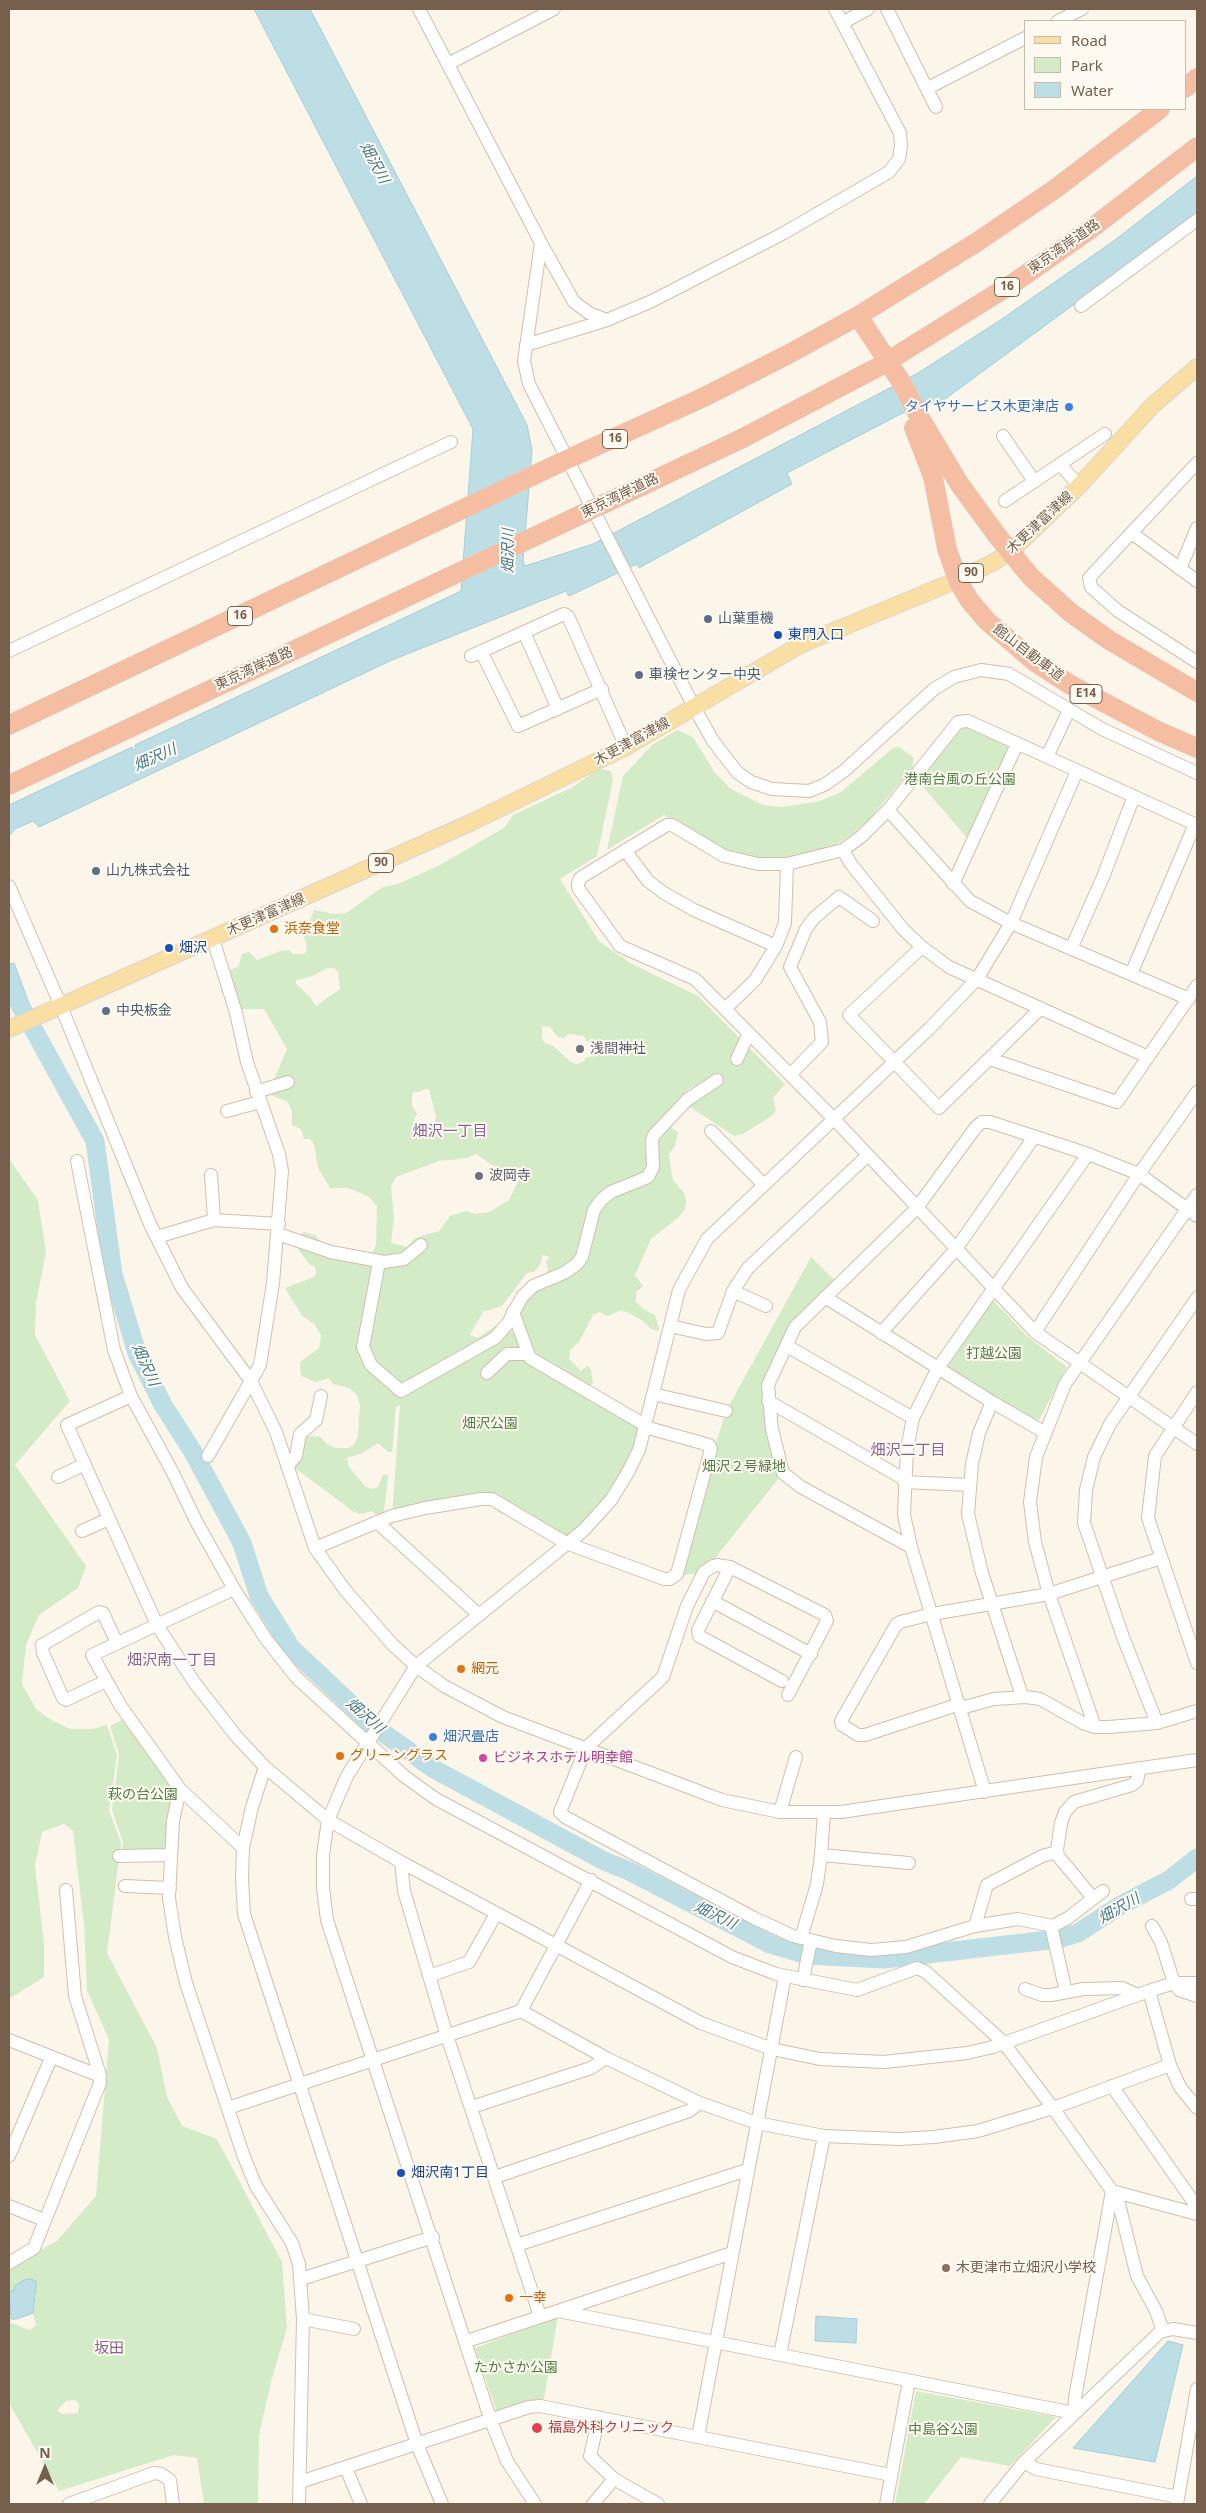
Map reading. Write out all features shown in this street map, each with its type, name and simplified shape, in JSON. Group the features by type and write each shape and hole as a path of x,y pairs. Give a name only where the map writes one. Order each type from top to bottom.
{"highway":[{"path":"1186,87 1197,78"},
{"name":"16","path":"9,725 746,376 858,316 1018,214 1159,110"},
{"name":"東京湾岸道路","path":"9,785 762,429 884,364 968,312 1061,250 1132,199 1197,147"},
{"path":"858,316 915,421 999,538 1031,577 1071,613 1109,640 1197,692"},
{"name":"館山自動車道","path":"915,421 933,477 947,549 959,583 970,601 987,621 1035,662 1070,684 1150,727 1197,748"}],"main road":[{"name":"木更津富津線","path":"9,1029 60,1004 213,939 472,822 626,747 800,645 994,562 1011,551 1079,486 1152,406 1197,367"}],"street":[{"path":"419,9 541,243 574,302 589,313 607,320"},
{"path":"448,64 554,9"},
{"path":"526,345 607,320 652,301 784,233 889,172 899,159 900,133 835,9"},
{"path":"842,22 868,9"},
{"path":"887,9 936,107"},
{"path":"1060,20 1082,9"},
{"path":"928,88 1024,39"},
{"path":"1082,306 1197,220"},
{"path":"541,243 524,361 529,384 694,707 713,741 737,772 760,785 796,792 809,791 833,780 934,689 954,677 970,672 994,670 1009,674 1102,730 1197,773"},
{"path":"1005,501 1105,434"},
{"path":"1003,436 1034,480"},
{"path":"9,651 451,442"},
{"path":"1060,464 1079,486"},
{"path":"1195,469 1090,578 1091,587 1118,611 1197,662"},
{"path":"1180,570 1197,528"},
{"path":"1133,534 1197,581"},
{"path":"602,689 517,726 476,653 564,614 568,616 602,689 626,747"},
{"path":"524,632 558,709"},
{"path":"1047,757 1069,710"},
{"path":"1131,974 1196,824 968,721 958,722 888,810 862,836 843,850 786,864 758,864 724,856 672,825 660,828 580,878 578,888 620,946 695,979 834,1119 916,1209 1035,1332 1197,1444"},
{"path":"953,884 1017,744"},
{"path":"535,2504 507,2461 491,2421 433,2237 327,1920 323,1888 323,1863 328,1820 340,1790 416,1666 584,1530 617,1490 639,1450 679,1290 707,1239 929,1029 977,979 1011,923 1077,771"},
{"path":"1071,948 1103,877 1134,796"},
{"path":"888,810 970,901 1011,923 1188,999"},
{"path":"625,850 648,881 664,893 694,910 776,946"},
{"path":"843,850 871,890 903,928 922,947 949,967 1148,1057"},
{"path":"725,1009 755,980 776,946 785,923 786,864"},
{"path":"9,886 157,1237 182,1288 251,1381 276,1432 315,1548 344,1590 392,1644 416,1666 444,1686 503,1716 722,1800 780,1812 824,1813 985,1792 1197,1760"},
{"path":"790,1075 822,1042 820,1022 790,967 806,929 814,918 839,898 872,921"},
{"path":"208,1456 260,1365 269,1323 282,1171 279,1154 258,1097 236,1013 213,939"},
{"path":"922,947 849,1015 939,1108 1041,1008"},
{"path":"990,1059 1117,1102 1197,986"},
{"path":"737,1059 749,1033"},
{"path":"379,1262 363,1347 371,1365 401,1391 495,1338 508,1323 513,1312 532,1286 564,1273 577,1264 582,1256 594,1210 601,1200 611,1192 648,1178 653,1168 652,1140 654,1135 687,1100 717,1080"},
{"path":"227,1111 288,1082"},
{"path":"1035,1332 1139,1174 1197,1092"},
{"path":"911,1547 800,1487 783,1473 772,1429 768,1385 796,1327 824,1297 916,1209 976,1127 982,1122 990,1122 1088,1154 1139,1174 1192,1213"},
{"path":"712,1131 763,1184"},
{"path":"881,1333 956,1249 1034,1137"},
{"path":"985,1792 911,1547 904,1515 904,1481 913,1418 938,1368 1088,1154"},
{"path":"670,1326 714,1335 718,1333 733,1291 748,1268 867,1156"},
{"path":"77,1161 112,1342 131,1396 173,1473 196,1521 234,1589 266,1639 296,1677 404,1776 436,1799 591,1880 732,1957 785,1976 858,1990 917,1968 926,1972 1003,2042 1114,2192 1137,2276 1156,2311 1163,2331"},
{"path":"210,1175 214,1220"},
{"path":"1095,1727 1049,1594 1030,1518 1032,1481 1036,1456 1044,1432 1065,1384 1081,1365 1192,1213 1197,1195"},
{"path":"157,1237 214,1220 278,1229 331,1252 379,1262 404,1259 421,1246"},
{"path":"733,1291 766,1306"},
{"path":"824,1297 992,1402 1044,1432"},
{"path":"1157,1723 1123,1637 1084,1523 1086,1490 1094,1457 1110,1424 1197,1298"},
{"path":"315,1548 378,1522 425,1508 481,1498 492,1499 566,1543 664,1579 670,1579 677,1574 711,1448 709,1445 645,1426 537,1363 526,1354 513,1312"},
{"path":"787,1346 913,1418"},
{"path":"487,1373 507,1354 526,1354"},
{"path":"1197,1392 1156,1456 1151,1480 1148,1518 1197,1663"},
{"path":"653,1394 726,1411"},
{"path":"131,1396 67,1425 157,1625 194,1682 236,1736 265,1766 328,1820 401,1862 556,1947 701,2023 772,2049 820,2059 884,2062 932,2059 967,2053 1144,1993 1174,1984 1197,1983"},
{"path":"287,1466 296,1456 300,1434 316,1420 320,1396"},
{"path":"768,1401 904,1481 969,1486"},
{"path":"992,1402 979,1433 969,1486 968,1514 973,1542 1022,1696"},
{"path":"58,1477 85,1464"},
{"path":"82,1531 109,1518"},
{"path":"378,1522 479,1615"},
{"path":"1161,1558 1049,1594 932,1614 896,1625 841,1721 842,1725 858,1735 865,1735 960,1706 1022,1696 1040,1699 1075,1719 1095,1727 1157,1723 1197,1711"},
{"path":"788,1695 827,1621 825,1615 730,1567 717,1565 704,1572 678,1628 663,1677 586,1748 560,1812 565,1817 754,1918 806,1939 871,1950 906,1946 975,1926 1018,1919 1051,1926 1068,1918 1098,1894 1062,1862 1058,1852 1061,1823 1069,1807 1085,1798 1132,1785 1137,1781 1140,1768"},
{"path":"730,1567 698,1630 699,1636 782,1681"},
{"path":"234,1589 92,1655 120,1705 180,1789 243,1848"},
{"path":"712,1601 810,1654"},
{"path":"106,1681 66,1700 63,1698 55,1680 42,1645 99,1612 103,1613 117,1644"},
{"path":"780,1812 796,1756"},
{"path":"265,1766 252,1807 243,1848 244,1914 417,2444 442,2504"},
{"path":"180,1789 173,1821 170,1888 175,1937 186,1983 256,2186 292,2243 301,2279 303,2319 299,2504"},
{"path":"803,1980 806,1939 821,1855 824,1813"},
{"path":"975,1926 987,1885 1042,1856 1058,1852"},
{"path":"119,1856 170,1855"},
{"path":"821,1855 909,1863"},
{"path":"401,1862 404,1891 447,2036 540,2316"},
{"path":"228,2108 521,2011 591,1880"},
{"path":"125,1886 170,1888"},
{"path":"9,2263 34,2248 100,2084 100,2076 75,1996 66,1890"},
{"path":"429,1976 469,1962 496,1914"},
{"path":"1051,1926 1066,1992"},
{"path":"1152,1926 1161,1942 1174,1984 1180,1990 1197,1996"},
{"path":"698,2437 714,2342 785,1976"},
{"path":"1024,1989 1042,1994 1122,1988 1144,1993"},
{"path":"1144,1993 1180,2087 1197,2108"},
{"path":"521,2011 606,2058 700,2103 757,2123 824,2136 934,2137 978,2131 1053,2108 1170,2064"},
{"path":"9,2040 100,2076"},
{"path":"9,2156 51,2058"},
{"path":"472,2107 591,2068 606,2058"},
{"path":"1112,2086 1197,2207"},
{"path":"495,2177 689,2111 700,2103"},
{"path":"780,2355 824,2136"},
{"path":"517,2245 747,2170"},
{"path":"1114,2192 1197,2214"},
{"path":"1074,2412 1075,2398 1114,2192"},
{"path":"9,2206 44,2220"},
{"path":"301,2279 433,2237"},
{"path":"467,2341 732,2254"},
{"path":"558,2311 1074,2412"},
{"path":"303,2319 354,2329"},
{"path":"990,2504 1024,2462 1074,2412 1163,2331 1173,2329 1197,2333"},
{"path":"886,2504 909,2381"},
{"path":"1024,2462 1036,2469 1178,2501 1193,2436 1197,2389"},
{"path":"300,2482 529,2407 540,2406 891,2475"},
{"path":"599,2417 590,2456 614,2479 658,2504"},
{"path":"346,2468 361,2504"},
{"path":"69,2504 154,2473 161,2474 170,2480 173,2504"},
{"path":"593,2504 614,2479"}],"green space":[{"name":"港南台風の丘公園","path":"968,725 1002,740 1008,747 969,840 918,781 963,727"},
{"path":"677,730 693,737 715,773 731,789 763,805 782,807 820,801 841,792 893,748 899,747 913,757 913,767 868,821 851,835 830,848 780,859 760,859 715,847 664,815 607,850 623,776 652,745"},
{"name":"畑沢公園","path":"598,769 611,771 613,780 597,856 560,879 599,941 630,963 698,996 785,1084 773,1098 776,1110 773,1115 743,1134 734,1136 690,1107 689,1101 704,1084 690,1088 661,1118 678,1133 675,1146 669,1154 673,1180 684,1193 686,1201 685,1209 679,1217 651,1239 635,1275 643,1286 636,1292 636,1302 645,1310 655,1315 659,1329 658,1331 651,1329 643,1321 627,1312 620,1311 607,1316 600,1312 593,1315 579,1342 570,1350 569,1359 581,1371 587,1366 591,1369 593,1383 589,1387 645,1425 611,1500 566,1543 510,1515 501,1514 496,1509 498,1508 481,1499 392,1516 400,1405 396,1407 392,1452 388,1452 378,1443 363,1453 347,1458 349,1467 365,1486 372,1489 378,1487 383,1475 387,1474 384,1513 376,1515 372,1511 362,1514 354,1512 295,1468 302,1442 309,1436 320,1437 327,1444 335,1448 348,1448 354,1445 358,1435 360,1405 357,1395 349,1388 333,1384 329,1378 316,1382 301,1376 300,1362 319,1348 321,1335 314,1324 302,1316 285,1288 314,1277 316,1273 315,1266 310,1265 298,1249 296,1243 299,1235 304,1232 315,1235 322,1244 370,1258 376,1245 377,1206 368,1196 348,1188 330,1188 318,1168 314,1144 310,1139 304,1139 301,1129 292,1125 292,1112 288,1102 270,1095 273,1082 287,1049 264,1009 242,1009 236,1006 226,971 238,967 242,954 249,952 257,960 280,951 289,950 293,954 304,954 307,949 304,936 314,910 335,914 346,913 383,887 398,884 438,866 505,827 513,815 573,787","holes":["328,968 334,968 338,972 340,989 316,1006 310,997 296,984 296,980 310,977","542,1026 550,1027 558,1037 564,1038 569,1034 584,1036 586,1041 597,1044 598,1056 586,1057 584,1061 577,1064 571,1062 542,1039","429,1089 436,1117 434,1125 422,1126 414,1120 417,1114 412,1106 412,1097 413,1092","476,1154 498,1169 500,1176 509,1175 513,1168 518,1172 519,1179 509,1200 489,1212 476,1214 466,1211 450,1216 439,1231 415,1238 407,1247 391,1243 394,1219 391,1186 396,1177 439,1161 467,1158","542,1255 550,1257 546,1262 548,1269 546,1276 513,1308 517,1335 512,1332 508,1323 501,1322 478,1338 470,1335 483,1312 502,1306 527,1273 534,1272 541,1263"]},
{"path":"9,1159 38,1200 46,1252 36,1303 35,1335 70,1401 15,1465 86,1566 78,1588 39,1615 26,1645 22,1684 36,1709 48,1718 70,1729 92,1729 107,1725 117,1755 109,1810 121,1843 107,1953 157,2048 167,2097 182,2126 217,2139 282,2262 287,2328 271,2382 259,2435 258,2504 204,2504 197,2458 174,2455 59,2491 9,2403 9,2316 11,2323 30,2330 36,2325 33,2313 36,2295 15,2290 9,2292 9,2267 57,2241 96,2196 109,2039 87,1991 84,1925 73,1831 64,1824 42,1832 35,1866 44,1943 44,1977 9,1999","holes":["75,2400 79,2404 78,2413 63,2414 57,2411 66,2401"]},
{"name":"畑沢２号緑地","path":"811,1257 838,1284 795,1327 768,1401 783,1473 704,1572 674,1577 726,1411"},
{"name":"打越公園","path":"989,1296 1028,1337 1067,1367 1039,1420 1032,1420 946,1368 945,1358"},
{"name":"萩の台公園","path":"122,1720 174,1787 164,1851 122,1851 123,1842 112,1810 119,1755 110,1726"},
{"name":"たかさか公園","path":"558,2316 544,2399 497,2412 475,2348"},
{"name":"中島谷公園","path":"916,2391 1056,2417 1010,2466 961,2457 924,2504 895,2504"}],"water":[{"path":"254,9 310,9 527,425 532,450 523,561 525,566 593,544 918,373 999,321 1115,240 1197,176 1197,214 937,405 924,402 787,473 792,484 639,568 637,564 569,596 566,591 392,660 39,827 33,821 15,829 9,836 9,805 132,747 133,750 136,748 135,745 461,591 473,429"},
{"path":"14,963 30,1006 15,1014 9,999 9,964"},
{"path":"24,2280 36,2281 33,2313 17,2319 11,2319 9,2292 14,2290 15,2286"},
{"path":"816,2316 857,2319 856,2343 815,2341"},
{"path":"1168,2341 1183,2345 1155,2462 1073,2448"}],"waterway":[{"name":"畑沢川","path":"9,985 95,1141 113,1274 137,1353 163,1405 193,1452 242,1543 259,1596 291,1648 375,1727 434,1769 604,1861 629,1871 770,1944 807,1955 884,1959 1058,1939 1078,1933 1121,1905 1169,1880 1197,1858"}],"place":[{"name":"タイヤサービス木更津店","path":"1069,407"},
{"name":"山葉重機","path":"708,619"},
{"name":"東門入口","path":"778,635"},
{"name":"車検センター中央","path":"639,675"},
{"name":"山九株式会社","path":"96,871"},
{"name":"浜奈食堂","path":"274,929"},
{"name":"畑沢","path":"169,948"},
{"name":"中央板金","path":"106,1011"},
{"name":"浅間神社","path":"580,1049"},
{"name":"波岡寺","path":"479,1176"},
{"name":"網元","path":"461,1669"},
{"name":"畑沢畳店","path":"433,1737"},
{"name":"グリーングラス","path":"340,1756"},
{"name":"ビジネスホテル明幸館","path":"483,1758"},
{"name":"畑沢南1丁目","path":"401,2173"},
{"name":"木更津市立畑沢小学校","path":"946,2268"},
{"name":"一幸","path":"509,2298"},
{"name":"福島外科クリニック","path":"537,2428"}],"district":[{"name":"畑沢一丁目","path":"450,1132"},
{"name":"畑沢二丁目","path":"908,1451"},
{"name":"畑沢南一丁目","path":"172,1661"},
{"name":"坂田","path":"109,2349"}]}
